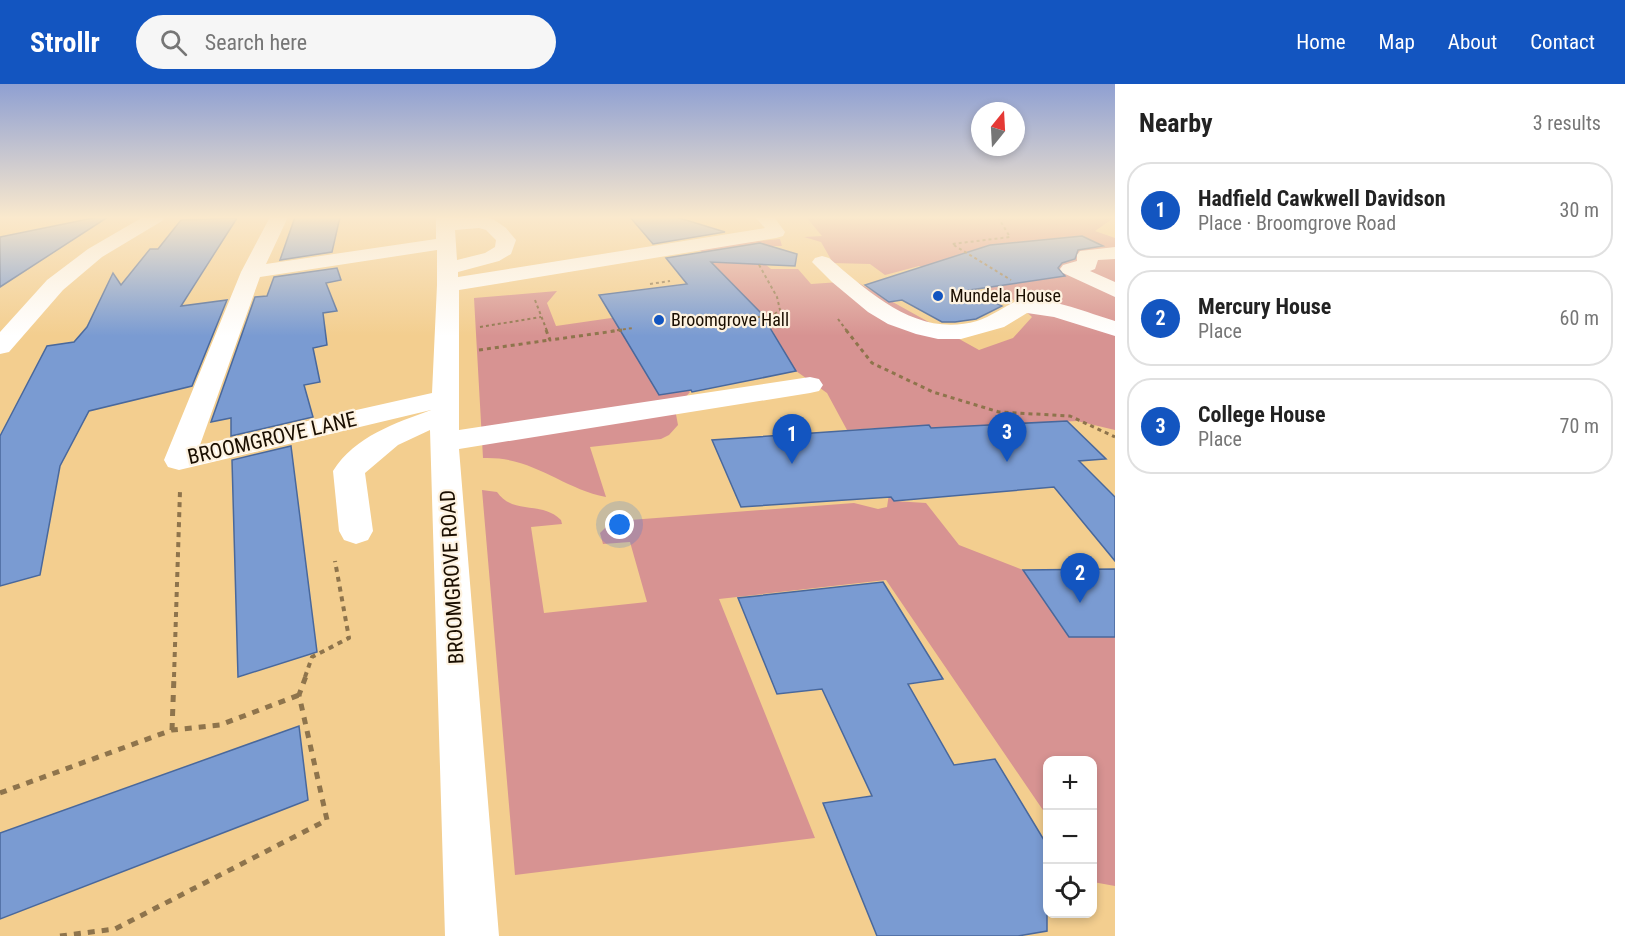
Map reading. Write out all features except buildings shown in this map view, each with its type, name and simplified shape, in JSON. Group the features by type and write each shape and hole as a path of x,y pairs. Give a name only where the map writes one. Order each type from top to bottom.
{"street":[{"path":"0,347 55,285 90,257"},
{"name":"BROOMGROVE LANE","path":"259,257 179,460 445,418"},
{"path":"251,272 370,257"},
{"name":"BROOMGROVE ROAD","path":"446,257 445,418 472,936"},
{"path":"1087,257 1088,265 1070,269 1115,290"},
{"path":"822,262 880,312 926,330 971,331 1016,313 1022,306 1057,310 1115,328"},
{"path":"345,540 349,471 365,453 398,431 445,418 810,385"}],"path":[{"path":"751,318 773,315 780,310 777,297 755,257"},
{"path":"972,257 1057,310"},
{"path":"647,284 670,281"},
{"path":"546,298 535,300 550,340"},
{"path":"447,343 541,317"},
{"path":"447,343 550,340 633,328"},
{"path":"172,730 180,487"},
{"path":"60,936 115,929 327,820 299,695 312,657 349,638 345,540"},
{"path":"0,793 172,730 220,725 299,695"}],"shaded area":[{"path":"706,257 759,257 771,269 798,269 811,284 855,281 979,350 1013,338 1032,317 1009,296 919,266 885,275 870,264 833,263 829,257 1115,257 1115,430 1077,421 937,428 940,438 928,425 847,430 827,393 796,371 772,330 680,346 666,324 757,309"},
{"path":"557,291 547,303 556,326 625,316 690,392 675,409 678,425 669,435 661,439 590,447 606,497 590,493 517,462 483,458 474,298"},
{"path":"482,490 497,492 511,504 545,511 561,520 562,524 531,527 544,613 647,602 630,542 603,544 600,533 617,521 854,503 878,509 887,507 889,494 894,501 926,503 959,545 1023,570 1069,637 1115,637 1115,886 1097,883 1097,756 1043,756 1043,810 886,580 719,599 815,838 515,875"}],"place":[{"name":"Mundela House","path":"938,296"},
{"name":"Broomgrove Hall","path":"659,320"},
{"name":"College House","path":"1007,462"},
{"name":"Hadfield Cawkwell Davidson","path":"792,464"},
{"name":"Mercury House","path":"1080,603"}]}
